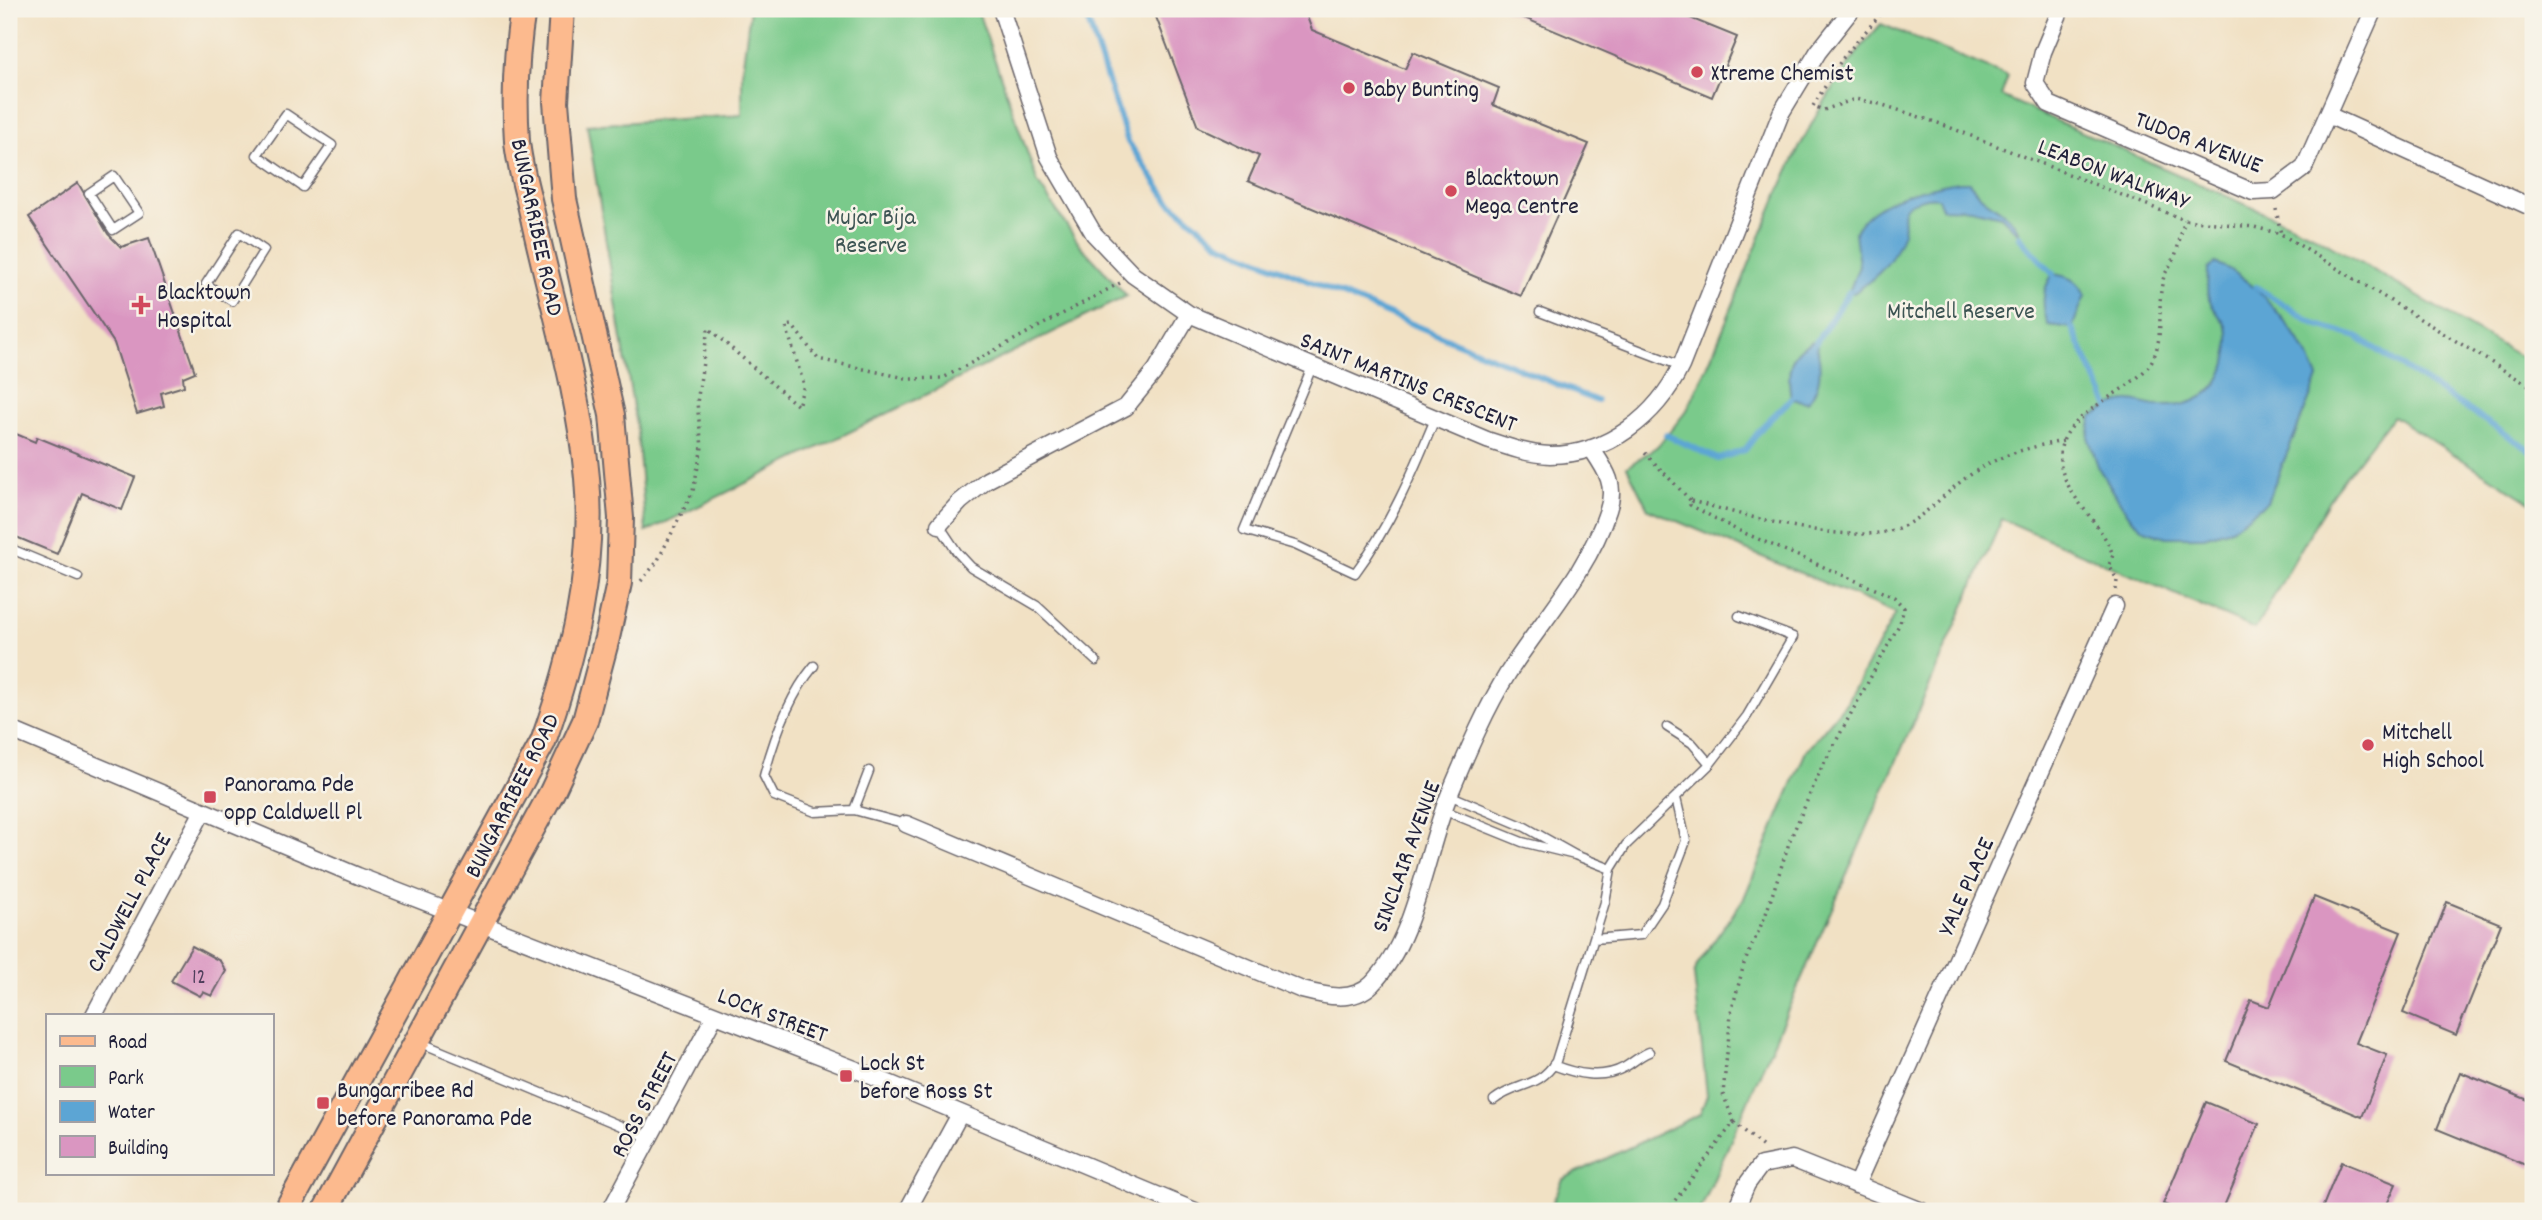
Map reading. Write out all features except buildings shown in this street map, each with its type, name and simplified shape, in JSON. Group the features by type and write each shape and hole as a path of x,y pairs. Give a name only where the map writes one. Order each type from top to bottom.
{"main road":[{"name":"BUNGARRIBEE ROAD","path":"286,1211 542,742 566,676 588,554 587,478 573,388 517,142 517,45 523,9"},
{"name":"BUNGARRIBEE ROAD","path":"325,1211 552,792 585,721 619,583 621,518 612,415 564,199 556,102 562,9"}],"street":[{"name":"SAINT MARTINS CRESCENT","path":"1001,9 1049,157 1088,225 1133,275 1189,314 1517,451 1551,455 1591,448 1619,435 1659,404 1681,366 1781,113 1818,52 1852,9"},
{"name":"TUDOR AVENUE","path":"2062,9 2043,52 2035,83 2049,104 2253,192 2273,191 2304,168 2374,9"},
{"path":"2328,115 2533,208"},
{"path":"939,525 960,502 987,480 1126,407 1156,370 1189,314"},
{"name":"SINCLAIR AVENUE","path":"906,824 1302,989 1341,997 1369,987 1391,958 1403,934 1446,802 1507,675 1579,573 1609,509 1612,480 1591,448"},
{"name":"YALE PLACE","path":"1856,1185 2115,606"},
{"name":"LOCK STREET","path":"10,733 450,913 857,1070 1195,1211"},
{"name":"CALDWELL PLACE","path":"95,1014 203,811"},
{"name":"ROSS STREET","path":"610,1211 714,1017"},
{"path":"907,1211 960,1114"},
{"path":"1735,1211 1747,1184 1761,1165 1792,1158 1922,1211"}],"lane":[{"path":"286,114 332,145 303,187 257,155 286,114"},
{"path":"114,176 139,213 113,230 89,193 114,176"},
{"path":"239,233 264,250 232,300 206,284 239,233"},
{"path":"1540,312 1681,366"},
{"path":"1312,366 1244,530 1295,545 1355,573 1376,544 1416,466 1435,419"},
{"path":"939,525 971,567 1037,606 1096,661"},
{"path":"9,548 78,577"},
{"path":"1494,1100 1502,1094 1540,1080 1553,1065 1594,939 1611,869 1626,845 1710,764 1747,716 1793,637 1739,616"},
{"path":"814,666 800,684 770,754 764,776 774,796 815,812 854,810 906,824"},
{"path":"1667,727 1692,743 1710,764"},
{"path":"854,810 869,771"},
{"path":"1594,939 1641,935 1658,911 1686,841 1676,798"},
{"path":"1446,802 1525,827 1576,855 1611,869"},
{"path":"1446,802 1522,842 1576,855"},
{"path":"416,1041 651,1138"},
{"path":"1553,1065 1581,1075 1607,1073 1625,1067 1649,1052"}],"path":[{"name":"LEABON WALKWAY","path":"1885,9 1842,59 1813,106 1824,110 1855,99 1880,104 1941,124 2185,220 2254,227 2281,234 2533,388"},
{"path":"2273,191 2281,234"},
{"path":"2117,580 2109,565 2113,555 2108,541 2067,483 2061,461 2066,441 2080,416 2150,364 2158,338 2163,280 2175,256 2185,220"},
{"path":"633,590 657,562 693,491 702,447 696,403 708,328 798,406 804,385 786,326 792,325 818,359 911,379 943,378 1112,289 1133,275"},
{"path":"1645,453 1691,501 1862,536 1882,533 1922,514 1969,475 1998,459 2030,446 2066,441"},
{"path":"1691,501 1690,505 1735,529 1894,597 1904,608 1900,624 1821,769 1790,840 1766,914 1744,964 1731,1013 1723,1094 1734,1122 1778,1160"},
{"path":"1667,1211 1734,1122"}],"green space":[{"name":"Mujar Bija Reserve","path":"750,9 977,9 1038,183 1080,245 1127,296 646,532 637,431 587,125 742,115 742,72"},
{"name":"Mitchell Reserve","path":"1881,24 2008,76 2001,96 2310,233 2533,364 2533,504 2393,416 2333,493 2255,629 2002,519 1700,1211 1549,1211 1563,1179 1700,1114 1707,1095 1694,975 1697,965 1744,898 1806,751 1846,703 1896,613 1648,509 1627,467 1659,445 1687,410 1793,160 1818,112 1847,66"}],"water":[{"path":"1958,182 1970,182 1981,197 2010,219 2020,235 2001,216 1971,209 1942,208 1938,198 1920,200 1904,210 1903,232 1890,260 1863,286 1854,293 1849,292 1859,266 1855,232 1862,221 1885,203 1915,192"},
{"path":"2215,263 2231,270 2262,295 2290,328 2318,378 2267,502 2231,529 2204,537 2166,537 2145,530 2130,517 2099,469 2088,437 2092,417 2113,405 2135,401 2175,406 2201,398 2211,391 2224,369 2229,339 2226,327 2208,296 2208,269"},
{"path":"2053,274 2073,280 2085,296 2072,328 2048,325 2044,299 2046,286"},
{"path":"1813,341 1816,342 1820,366 1816,389 1807,402 1791,399 1791,365 1798,352"}],"waterway":[{"path":"1084,9 1128,142 1168,200 1220,244 1597,401"},
{"path":"2019,236 2053,274"},
{"path":"2256,287 2315,324 2357,337 2533,452"},
{"path":"1816,342 1849,292"},
{"path":"2072,328 2109,407"},
{"path":"1666,435 1718,459 1745,450 1763,426 1791,399"}],"place":[{"name":"Xtreme Chemist","path":"1697,72"},
{"name":"Baby Bunting","path":"1349,88"},
{"name":"Blacktown Mega Centre","path":"1451,191"},
{"name":"Blacktown Hospital","path":"141,305"},
{"name":"Mitchell High School","path":"2368,745"},
{"name":"Panorama Pde opp Caldwell Pl","path":"210,797"},
{"name":"Lock St before Ross St","path":"846,1076"},
{"name":"Bungarribee Rd before Panorama Pde","path":"323,1103"}]}
